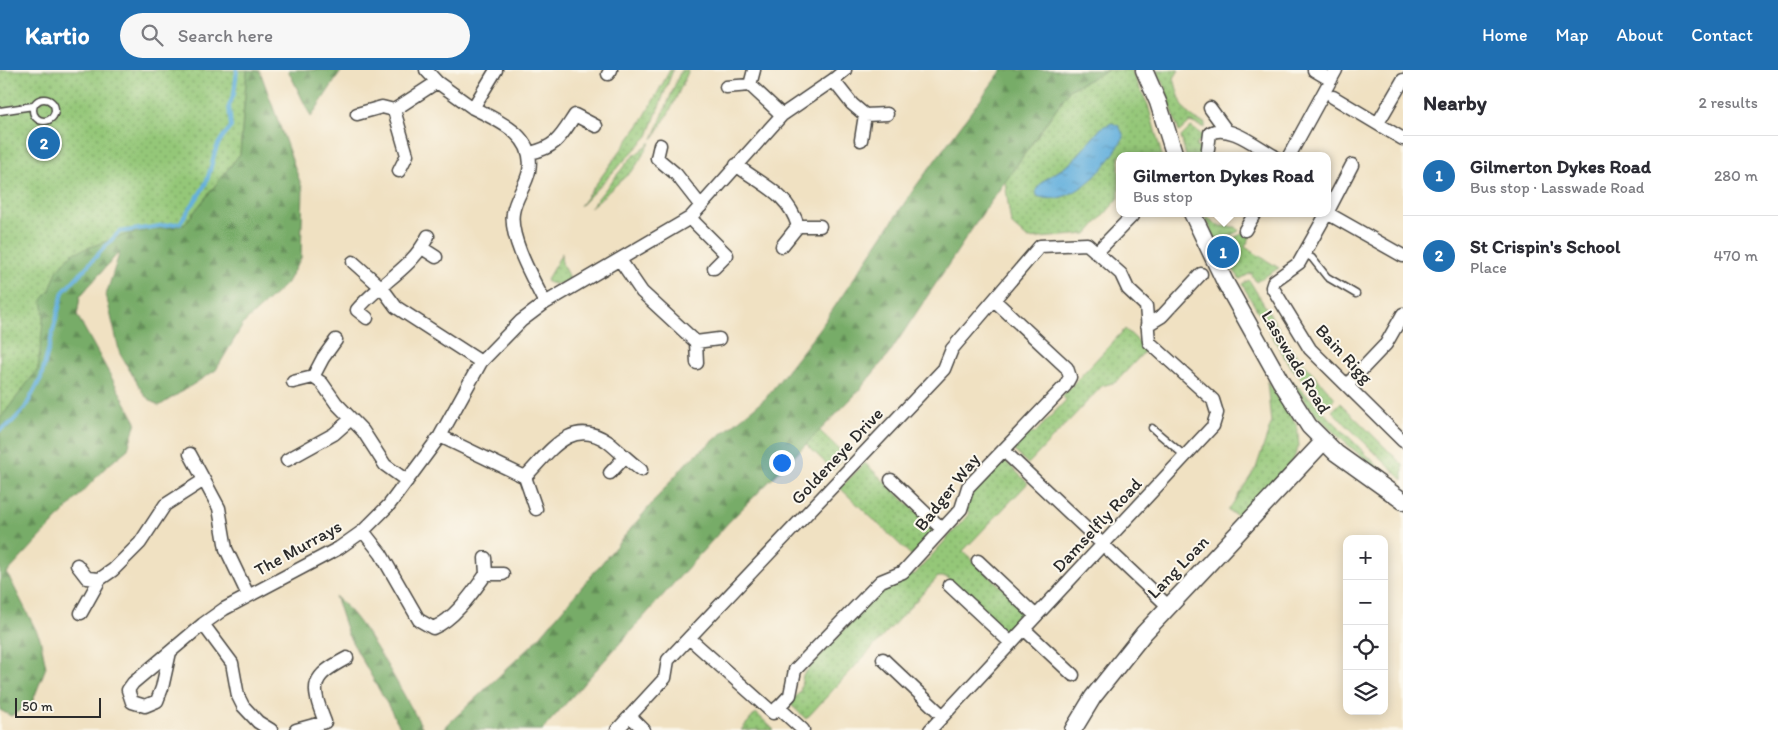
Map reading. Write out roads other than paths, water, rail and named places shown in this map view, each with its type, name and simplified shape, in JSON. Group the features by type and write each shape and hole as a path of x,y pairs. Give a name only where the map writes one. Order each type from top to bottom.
{"street":[{"path":"426,70 437,82 473,108 506,125 521,139 530,153 529,171 512,215 518,241 546,303"},
{"path":"473,108 496,70"},
{"path":"750,85 754,70"},
{"name":"The Murrays","path":"119,694 203,624 248,595 339,548 363,531 378,518 440,436 482,362 522,320 546,303 690,218 782,115 845,70"},
{"path":"1144,70 1158,102 1174,152"},
{"path":"1290,152 1334,75 1314,70"},
{"path":"833,80 852,104 865,115 886,114"},
{"path":"1378,123 1403,80"},
{"path":"357,114 382,107 394,110 437,82"},
{"path":"726,87 750,85 782,115"},
{"path":"1333,97 1403,139"},
{"path":"1210,108 1226,130 1267,152"},
{"path":"394,110 407,155 399,171"},
{"path":"530,153 545,150 557,143 576,115 596,126"},
{"path":"861,140 865,115"},
{"path":"1208,152 1210,133 1217,130 1226,130"},
{"path":"660,145 653,159 676,174 701,206"},
{"path":"1331,205 1352,165"},
{"path":"736,166 783,198 794,212 798,226"},
{"path":"1331,215 1403,256"},
{"path":"1096,253 1131,217"},
{"name":"Lasswade Road","path":"1194,217 1209,253 1281,382 1309,426 1336,453 1403,501"},
{"path":"1245,230 1253,217"},
{"path":"1305,254 1325,217"},
{"path":"690,218 727,255 714,268"},
{"path":"798,226 820,226"},
{"path":"782,246 798,226"},
{"path":"368,318 358,310 370,294 382,288 425,242 436,257"},
{"name":"Goldeneye Drive","path":"616,730 665,678 668,660 944,369 952,349 1040,246 1087,244 1121,274 1128,289 1146,306 1149,342"},
{"name":"Bain Rigg","path":"1305,254 1299,263 1274,281 1272,287 1310,349 1403,441"},
{"path":"620,260 642,292 696,342 697,363"},
{"path":"353,262 382,288 396,307 482,362"},
{"path":"1148,325 1162,316 1201,274"},
{"name":"Badger Way","path":"775,710 790,694 795,670 880,581 903,572 961,509 968,487 1065,386 1070,377 1067,368 994,300"},
{"path":"1347,385 1386,344 1403,314"},
{"path":"696,342 719,338"},
{"path":"313,378 323,358 336,340"},
{"name":"Damselfly Road","path":"930,730 1213,426 1217,413 1213,400 1149,342"},
{"path":"293,382 313,378"},
{"path":"313,378 329,391 363,431 385,465 407,481"},
{"path":"287,460 334,434 351,419"},
{"path":"525,477 563,439 581,433 601,438 641,470"},
{"path":"440,436 525,477 536,509"},
{"name":"Lang Loan","path":"1072,730 1093,697 1124,656 1168,606 1324,441"},
{"path":"1004,451 1168,606"},
{"name":"The Murrays","path":"190,454 219,508 226,550 248,595"},
{"path":"610,473 624,457"},
{"path":"81,613 100,579 113,570 140,543 165,505 204,480"},
{"path":"891,480 942,529"},
{"name":"The Murrays","path":"363,531 381,554 419,620 426,626 434,628 440,625 466,601 486,574"},
{"path":"485,558 486,574 503,574"},
{"path":"978,561 1036,616"},
{"path":"77,565 87,578 100,579"},
{"path":"950,585 1011,643"},
{"path":"203,624 232,663 238,696 244,706 258,722 271,730"},
{"path":"1024,628 1073,674"},
{"path":"689,638 775,710 803,730"},
{"path":"133,683 128,690 132,702 145,706 157,701 170,652"},
{"path":"296,730 329,726 317,701 316,684 324,671 347,658"},
{"path":"883,659 943,716"},
{"path":"630,716 644,730"}],"lane":[{"path":"0,111 33,106"},
{"path":"1305,254 1312,258 1327,277 1356,294"},
{"path":"1152,428 1185,456"}],"water":[{"path":"1112,123 1119,126 1124,136 1110,159 1089,182 1076,191 1064,196 1050,199 1037,196 1036,190 1043,181 1071,163 1102,127"}],"waterway":[{"path":"0,430 11,423 25,408 41,378 63,292 119,232 180,223 198,196 207,180 217,147 231,127 229,106 234,94 237,70"}],"place":[{"name":"St Crispin's School","path":"44,143"},
{"name":"Gilmerton Dykes Road","path":"1223,252"}]}
